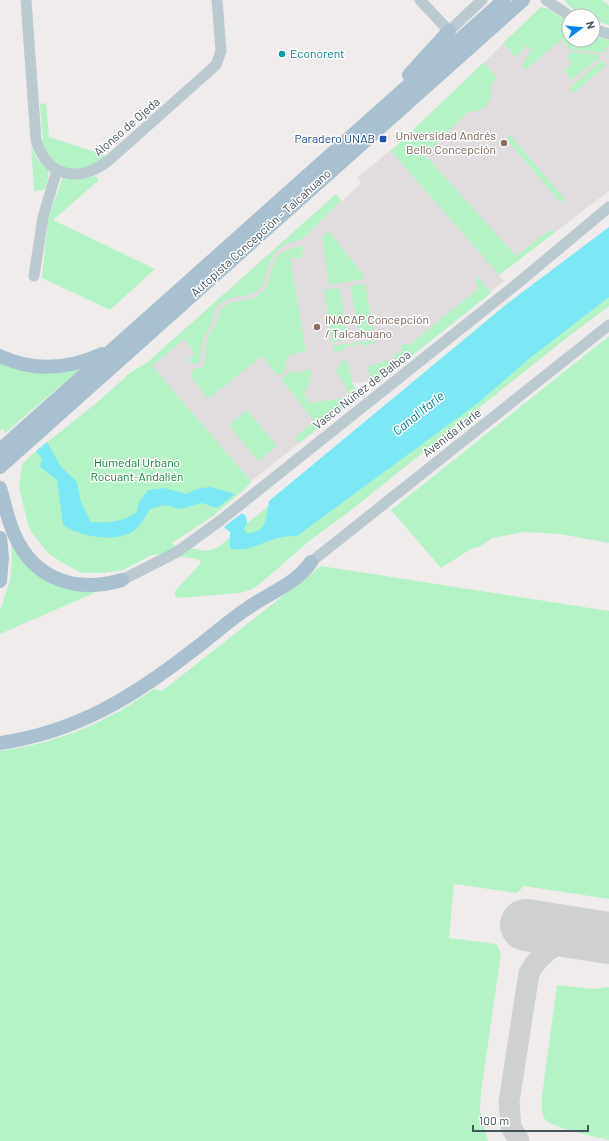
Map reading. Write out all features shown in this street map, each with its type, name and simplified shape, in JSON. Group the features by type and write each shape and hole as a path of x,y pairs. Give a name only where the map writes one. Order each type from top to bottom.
{"main road":[{"path":"514,2 533,0"},
{"name":"Autopista Concepción - Talcahuano","path":"0,450 387,104 514,2"},
{"name":"Autopista Concepción - Talcahuano","path":"0,466 514,2"},
{"path":"387,104 417,65 449,31"},
{"path":"0,356 30,366 52,367 81,362 116,346"},
{"path":"1,492 12,529 18,542 28,558 43,572 63,581 80,585 97,586 122,580"},
{"path":"0,538 2,558 0,581"},
{"path":"0,743 55,731 88,718 118,703 169,669 248,608 293,580 304,571 311,562"}],"street":[{"path":"26,0 36,140 44,158 58,170 43,217 34,276"},
{"name":"Alonso de Ojeda","path":"58,170 68,174 80,174 101,167 213,68 218,62 221,51 217,0"},
{"path":"420,0 449,31 482,0"},
{"path":"546,0 561,10"},
{"name":"Vasco Núñez de Balboa","path":"122,580 177,552 222,520 518,283 609,207"},
{"name":"Avenida Ifarle","path":"311,562 609,325"}],"shaded area":[{"name":"INACAP Concepción / Talcahuano","path":"541,7 549,9 561,17 561,48 601,48 601,38 609,40 609,191 499,275 504,281 380,381 352,383 360,396 251,481 148,362 336,194 342,201 361,183 357,178 408,136"}],"green space":[{"path":"564,0 602,0 609,6 609,25 601,22 601,8 573,8"},
{"path":"541,7 549,9 561,17 561,39 526,70 522,66 531,49 527,45 515,57 503,43"},
{"path":"601,38 609,40 609,45 603,53 571,50 569,48 601,48"},
{"path":"571,52 599,55 600,57 571,80 564,71 572,63 567,57"},
{"path":"602,60 606,65 574,93 570,88"},
{"path":"484,62 497,78 490,86 492,97 482,109 467,113 425,155 516,256 551,229 554,233 499,275 391,151"},
{"path":"46,103 49,137 95,152 99,150 106,156 91,168 70,169 59,165 49,156 43,144 40,104"},
{"path":"510,135 565,199 560,202 506,139"},
{"path":"31,145 37,159 49,171 46,188 44,190 34,191"},
{"path":"96,176 99,180 53,220 155,269 110,310 42,278 48,219 63,177 78,180"},
{"name":"Humedal Urbano Rocuant-Andalién","path":"336,194 341,201 303,239 286,244 277,251 270,261 263,284 257,291 249,295 231,298 218,305 214,311 212,323 203,338 200,362 193,364 188,360 195,354 184,339 152,366 251,481 247,487 213,516 172,543 174,545 205,551 217,548 609,229 609,306 564,340 346,514 309,541 261,583 250,590 240,593 178,598 175,595 175,591 200,564 201,561 197,559 162,554 152,555 123,570 102,573 82,573 64,564 48,553 31,532 28,524 19,488 22,465 29,457 100,400 131,372 148,362"},
{"path":"329,231 364,276 364,279 329,285 322,237"},
{"path":"303,246 302,258 290,258 306,352 294,354 288,357 286,360 287,368 278,376 262,356 208,399 191,377 193,369 203,367 209,333 217,322 219,313 229,303 250,299 260,294 266,287 276,259 290,249"},
{"path":"478,277 491,293 380,381 370,382 368,366 394,359 394,354 402,352 402,345 410,344 479,288 475,281"},
{"path":"365,284 374,335 360,337 350,286"},
{"path":"339,288 344,309 342,309 347,339 332,342 324,290"},
{"path":"609,336 609,543 560,534 524,532 492,538 481,546 471,549 441,568 391,510"},
{"path":"374,340 375,343 363,347 363,344 345,346 345,350 334,352 333,346"},
{"path":"344,359 349,365 352,383 360,396 299,443 295,438 314,421 281,379 291,371 295,373 310,369 311,376 308,377 311,379 304,395 310,403 345,398 349,392 337,373 335,373"},
{"path":"0,361 84,366 5,433 3,429 0,430"},
{"path":"247,410 277,446 258,461 229,425"},
{"path":"11,537 27,563 95,591 94,593 0,634 0,610 10,581 12,556"},
{"path":"321,566 609,611 609,899 524,886 517,893 454,884 449,938 496,944 501,953 481,1092 480,1111 488,1141 0,1141 0,751 42,743 81,730 118,712 154,689 162,691"},
{"path":"557,985 594,989 609,987 609,1140 564,1129 548,1122 543,1116 542,1096"}],"water":[{"name":"Canal Ifarle","path":"609,227 609,297 530,358 478,403 297,536 276,539 240,550 230,548 230,532 224,527 242,513 246,516 247,523 244,529 246,533 253,532 262,527 265,523 269,501 508,303"},
{"path":"47,442 61,467 77,482 81,502 91,522 116,521 137,512 139,502 148,490 165,488 186,494 200,488 211,487 235,494 217,508 202,503 180,509 165,505 150,509 142,522 129,534 100,537 79,533 63,525 57,480 40,467 42,459 36,451"}],"taxiway":[{"path":"519,1141 511,1127 509,1102 529,973 541,956 556,945 574,939 594,935"}],"runway":[{"path":"526,925 609,938"}],"place":[{"name":"Econorent","path":"282,54"},
{"name":"Paradero UNAB","path":"383,139"},
{"name":"Universidad Andrés Bello Concepción","path":"504,143"},
{"name":"INACAP Concepción / Talcahuano","path":"317,327"}]}
